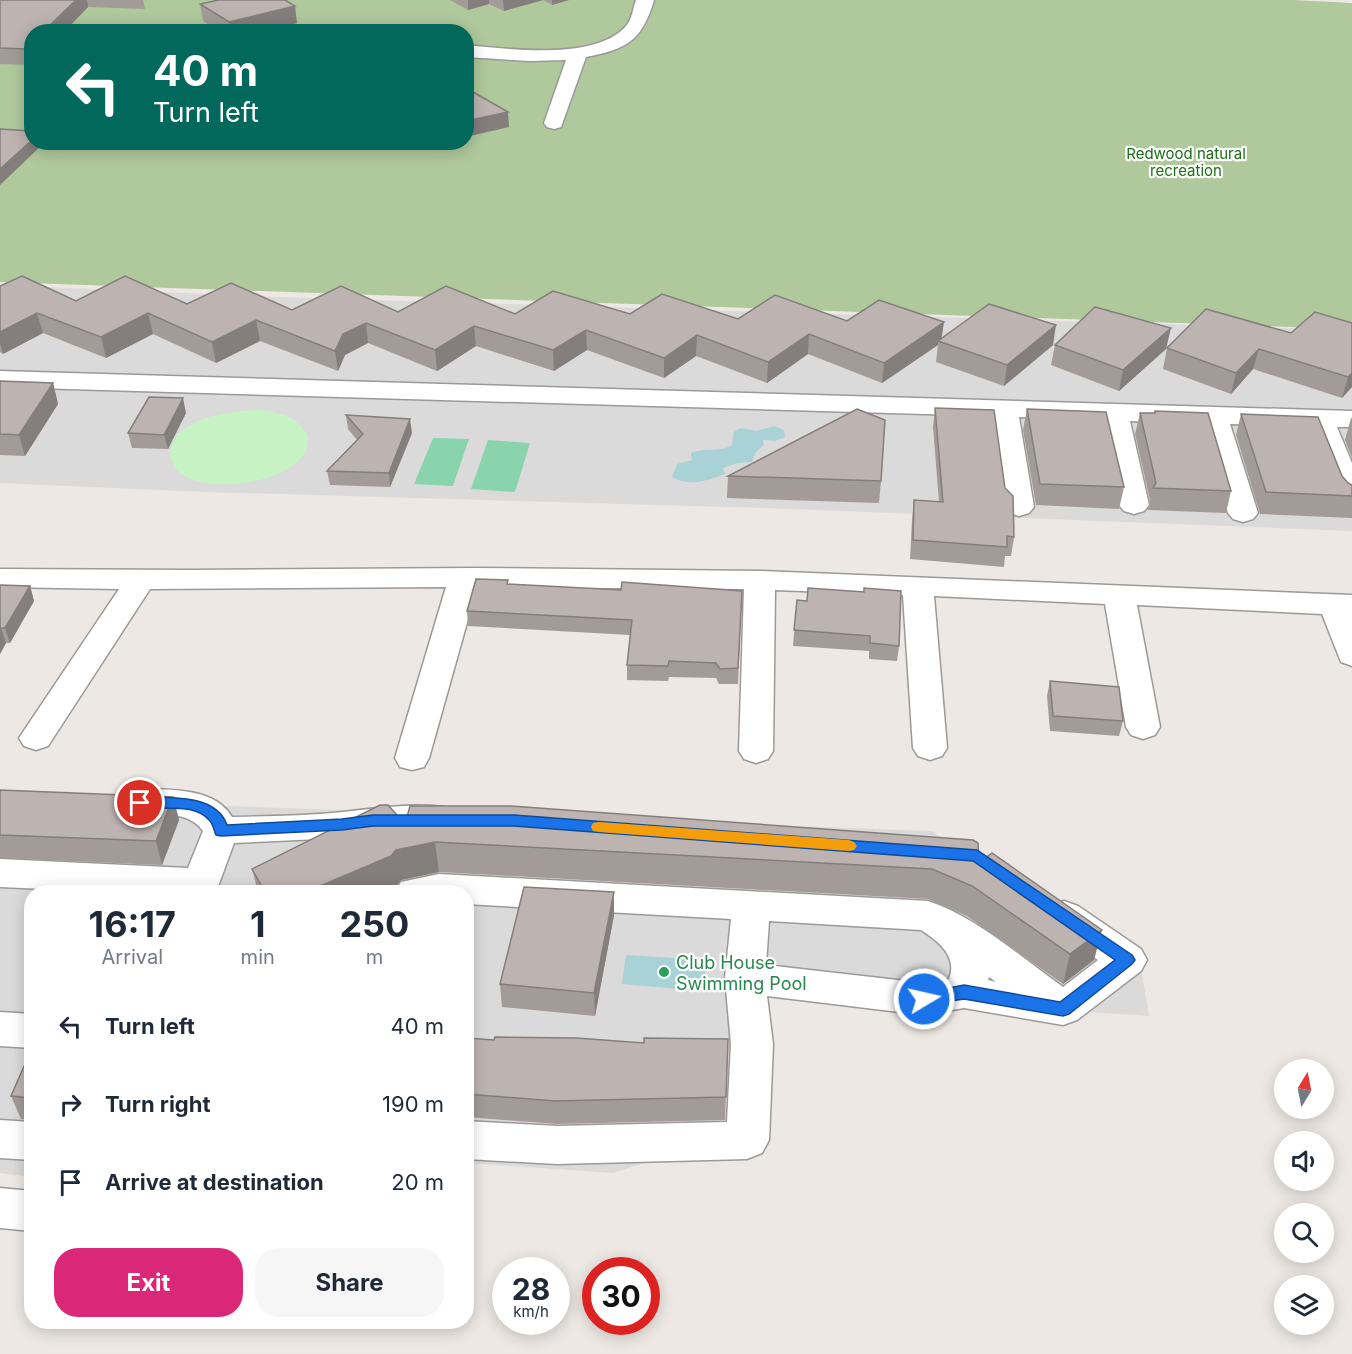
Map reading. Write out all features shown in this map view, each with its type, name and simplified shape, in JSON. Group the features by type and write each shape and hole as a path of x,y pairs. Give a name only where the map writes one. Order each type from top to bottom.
{"street":[{"path":"474,51 559,55 606,46 625,37 634,28 645,0"},
{"path":"554,123 578,52"},
{"path":"0,379 1352,418"},
{"path":"1004,408 1019,507"},
{"path":"1114,411 1134,505"},
{"path":"1213,414 1243,513"},
{"path":"1319,417 1352,497"},
{"path":"0,578 140,581 464,578 760,580 1343,604 1352,656"},
{"path":"412,758 464,578"},
{"path":"756,751 760,580"},
{"path":"36,738 140,581"},
{"path":"918,587 930,748"},
{"path":"1119,595 1143,727"},
{"path":"93,801 187,804 204,810 217,819 221,831 201,885"},
{"path":"221,831 342,825 373,820 479,820"},
{"path":"0,873 160,885"},
{"path":"474,890 928,916 952,930 1063,1009"},
{"path":"745,978 924,999 964,992 1063,1009 1127,960 1033,894"},
{"path":"474,1140 557,1145 747,1140 734,1043 745,978 751,906"},
{"path":"952,930 963,944 972,970 964,992"},
{"path":"0,1139 24,1140"},
{"path":"0,1208 24,1210"}],"shaded area":[{"path":"0,285 249,296 1352,330 1352,531 766,508 206,492 0,483"},
{"path":"0,798 932,831 1141,969 1149,1016 754,991 741,1131 613,1173 474,1163 474,885 24,885 24,1176 0,1173"}],"green space":[{"name":"Redwood natural recreation","path":"0,0 1293,0 1352,3 1352,329 0,282"},
{"path":"260,410 288,417 298,424 308,436 306,450 297,462 283,471 245,483 204,483 188,478 176,469 170,456 172,444 189,426 200,420 225,413"},
{"path":"433,438 469,439 453,486 414,484"},
{"path":"488,440 530,443 515,492 471,489"}],"water":[{"path":"774,426 784,430 785,437 775,441 763,440 764,445 756,452 752,462 737,463 723,468 725,474 705,481 685,482 672,477 677,464 692,460 691,453 722,449 732,445 734,432 741,428 757,431"},
{"name":"Club House Swimming Pool","path":"626,955 707,960 702,991 622,984"}],"building":[{"path":"0,0 76,0 51,24 24,24 24,49 0,48"},
{"path":"219,0 285,0 295,6 229,22 200,4"},
{"path":"474,93 508,112 474,119"},
{"path":"0,129 24,130 24,147 0,169"},
{"path":"22,276 76,301 125,276 187,304 231,283 292,310 341,286 398,312 446,286 515,314 553,291 630,314 662,294 738,319 775,295 847,321 879,300 944,322 884,363 809,334 768,362 697,335 664,358 586,330 553,350 474,326 435,350 366,323 343,334 335,351 256,320 212,342 148,313 101,337 37,313 0,332 0,286"},
{"path":"989,304 1056,325 1007,365 938,341"},
{"path":"1095,307 1171,328 1123,370 1055,345"},
{"path":"1206,309 1291,333 1315,312 1352,323 1352,373 1348,377 1259,349 1236,373 1167,348"},
{"path":"0,381 53,383 19,435 0,434"},
{"path":"149,397 183,398 164,435 128,433"},
{"path":"935,408 994,410 1005,488 1013,496 1014,537 1007,536 1007,547 913,540 914,500 943,502"},
{"path":"857,409 885,420 881,481 728,476"},
{"path":"1027,409 1106,412 1124,487 1040,484"},
{"path":"1155,411 1208,413 1231,491 1153,488 1156,483 1140,413 1155,413"},
{"path":"1241,414 1318,417 1342,476 1352,485 1352,496 1266,492"},
{"path":"346,415 410,419 389,473 327,471 363,434"},
{"path":"476,579 508,580 507,584 621,590 622,582 742,591 738,668 720,669 716,663 669,661 668,666 627,665 632,620 467,611"},
{"path":"0,585 30,586 5,628 0,630"},
{"path":"808,588 864,592 864,588 901,591 899,646 870,643 870,636 794,630 797,600 807,601"},
{"path":"1050,681 1119,687 1123,721 1053,716"},
{"path":"0,790 173,797 156,841 0,835"},
{"path":"380,805 388,805 405,824 410,806 511,806 973,840 978,843 979,863 992,853 1102,930 1070,954 972,886 932,869 435,842 396,850 391,856 323,885 261,885 252,869"},
{"path":"524,887 614,892 594,993 500,984"},
{"path":"495,1037 576,1038 644,1043 644,1038 728,1039 726,1097 555,1101 474,1095 474,1039 494,1040"},
{"path":"24,1066 24,1097 11,1096"}],"slow traffic":[{"path":"599,827 849,846"}],"place":[{"name":"Club House Swimming Pool","path":"664,972"}],"route":[{"path":"140,803 187,804 204,810 217,819 221,831 342,825 373,820 514,820 977,855 1127,960 1063,1009 964,992 924,999"}]}
